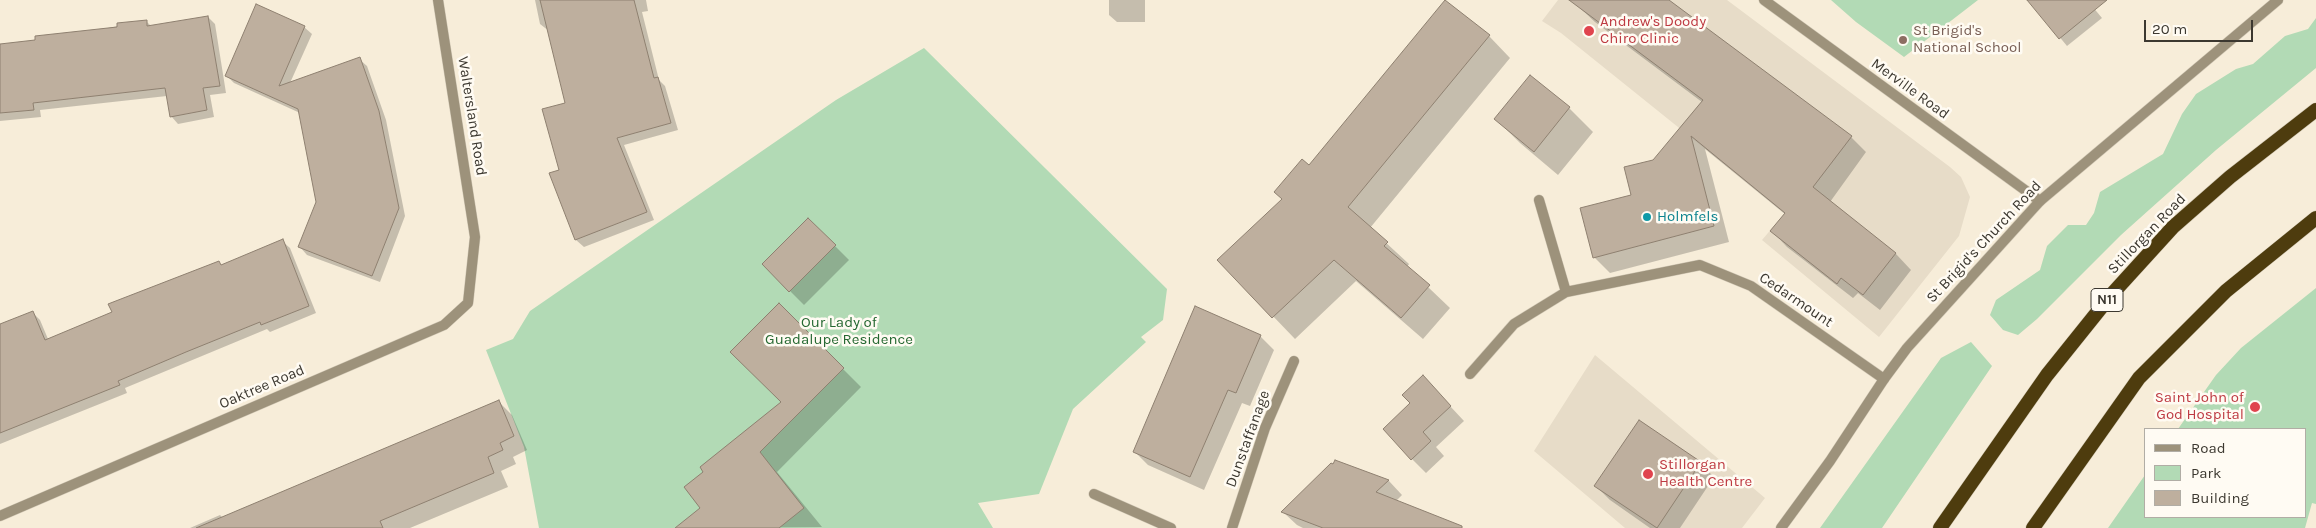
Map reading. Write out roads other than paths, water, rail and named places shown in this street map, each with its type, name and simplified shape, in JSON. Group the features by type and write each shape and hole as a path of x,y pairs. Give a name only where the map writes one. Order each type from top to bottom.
{"highway":[{"name":"Stillorgan Road","path":"1940,528 2047,375 2112,294 2173,227 2230,177 2316,110"},
{"path":"2033,528 2139,378 2226,290 2316,218"}],"street":[{"name":"Waltersland Road","path":"438,0 476,237"},
{"name":"Merville Road","path":"1764,0 2040,201"},
{"name":"St Brigid's Church Road","path":"1781,528 1830,461 1884,379 1907,348 2040,201 2278,0"},
{"path":"1539,200 1566,292"},
{"name":"Oaktree Road","path":"0,516 444,325 468,303 476,237"},
{"name":"Cedarmount","path":"1470,374 1514,324 1566,292 1700,265 1751,286 1884,379"},
{"name":"Dunstaffanage","path":"1232,528 1265,428 1294,361"},
{"path":"1094,494 1171,528"}],"place":[{"name":"Andrew's Doody Chiro Clinic","path":"1589,31"},
{"name":"St Brigid's National School","path":"1903,40"},
{"name":"Holmfels","path":"1647,217"},
{"name":"Saint John of God Hospital","path":"2255,407"},
{"name":"Stillorgan Health Centre","path":"1648,474"}],"park label":[{"name":"Our Lady of Guadalupe Residence","path":"839,332"}]}
